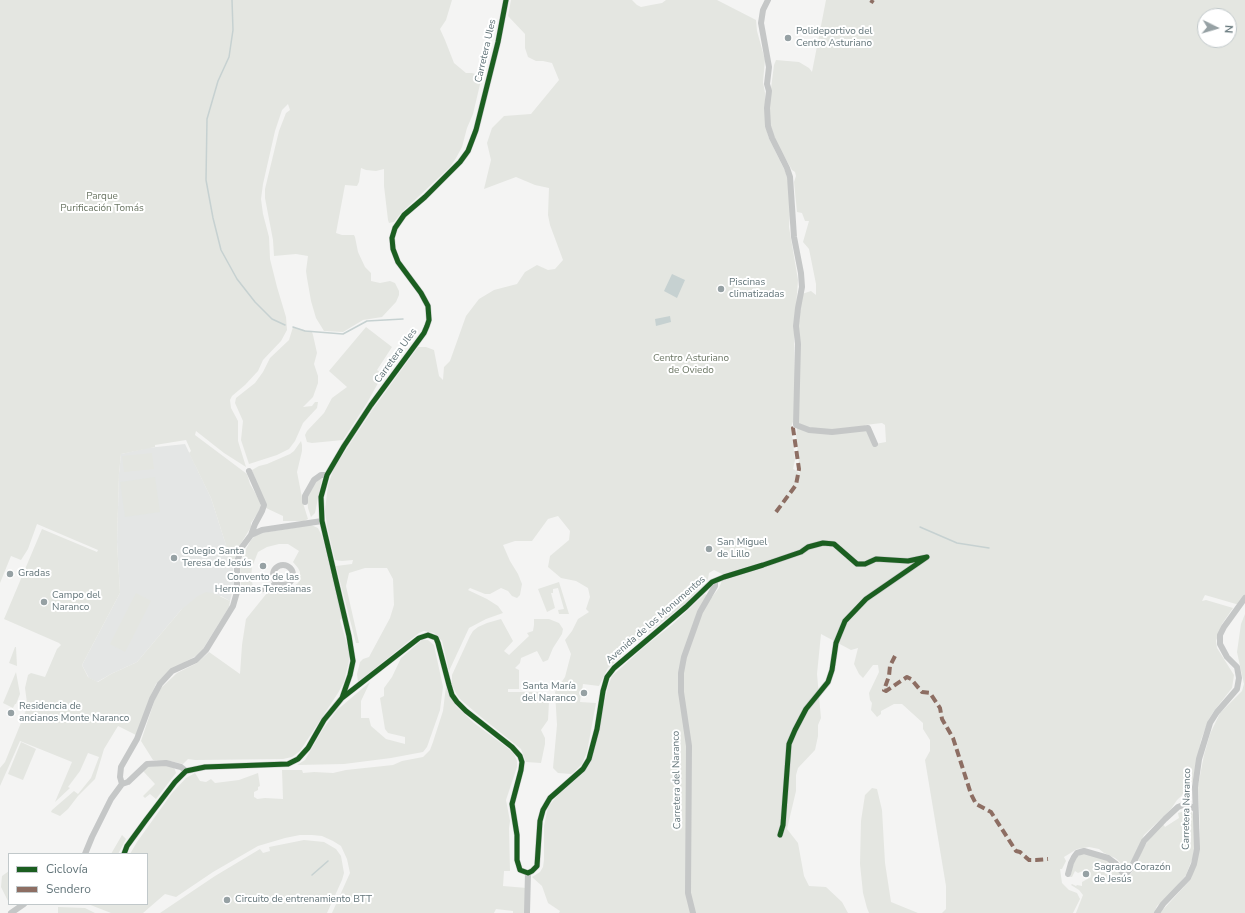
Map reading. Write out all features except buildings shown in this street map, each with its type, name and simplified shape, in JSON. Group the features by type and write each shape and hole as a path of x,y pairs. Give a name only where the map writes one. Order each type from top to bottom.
{"street":[{"name":"Carretera Ules","path":"342,698 353,661 350,636 322,521 321,497 327,475 344,446 371,405 424,333 429,320 428,306 421,293 398,262 393,249 392,238 395,228 404,215 425,197 460,162 468,151 476,130 498,42 506,0"},
{"path":"768,0 763,10 761,23 769,68 767,84 769,91 767,108 768,126 790,176 794,237 802,273 802,287 796,326 798,344 796,425 809,430 832,432 868,428 875,444"},
{"path":"122,784 120,777 121,767 137,740 152,699 160,684 172,671 196,660 206,650 233,606 237,590 237,562 242,547 251,535 264,505 249,471"},
{"path":"305,502 305,496 314,480 321,475 327,475"},
{"path":"251,535 262,530 322,521"},
{"name":"Avenida de los Monumentos","path":"528,873 537,866 540,821 547,802 583,769 589,759 604,686 610,673 686,607 712,582 724,576 763,565 800,552 808,546 823,543 834,544 856,564 865,564 876,559 908,562 927,557 866,599 845,621 836,643 832,670 828,682 806,709 789,744 783,825 780,835"},
{"name":"Carretera del Naranco","path":"693,913 689,903 688,886 689,746 681,692 681,673 684,657 700,612 716,585 715,581"},
{"path":"237,590 270,588 276,583"},
{"name":"Carretera Naranco","path":"1157,913 1163,904 1188,878 1194,864 1198,849 1195,809 1196,775 1199,759 1210,723 1217,712 1237,689 1239,678 1237,667 1227,657 1220,644 1220,635 1245,598"},
{"path":"124,853 127,846 154,809 175,782 186,771 205,767 288,764 298,759 308,748 324,720 342,698 419,638 428,635 436,638 440,647 452,695 466,710 512,747 522,762 512,806 517,835 518,865 520,870 528,873 527,913"},
{"path":"85,853 111,799 122,784 128,782 147,764 166,763 181,767 186,771"},
{"path":"1068,874 1074,857 1077,853 1084,851 1112,860 1122,872 1127,873 1132,868 1144,841 1165,819 1181,806 1188,805 1195,809"},
{"path":"11,913 23,905"}],"shaded area":[{"path":"672,274 685,280 677,298 664,291"},
{"path":"670,316 671,322 656,326 655,319"},
{"name":"Colegio Santa Teresa de Jesús","path":"185,444 211,498 233,567 234,585 230,601 221,596 181,610 137,662 97,682 89,678 82,665 120,593 117,542 121,454 147,448"}],"green space":[{"name":"Parque Purificación Tomás","path":"0,0 452,0 446,20 440,29 454,63 466,73 482,76 473,114 467,128 462,147 456,158 450,167 401,213 394,222 389,223 388,220 384,186 384,169 376,171 361,168 357,186 345,185 336,233 342,235 354,235 358,252 365,267 371,273 371,281 380,283 390,281 395,283 399,291 399,295 396,302 382,317 363,320 343,332 324,331 316,318 311,301 306,271 308,256 296,254 274,256 265,189 279,131 286,113 290,110 288,104 282,110 275,131 261,199 269,237 270,259 286,317 287,330 281,341 263,360 258,371 232,396 230,400 231,408 238,421 238,441 246,467 224,453 196,431 195,435 247,474 250,484 261,503 260,510 251,523 251,527 240,545 234,563 232,564 211,498 189,453 191,451 186,440 155,445 155,447 121,454 117,542 120,593 82,665 88,677 98,682 137,662 181,610 198,596 206,592 213,593 230,601 229,607 203,649 196,656 170,670 156,684 136,735 118,726 104,749 95,779 60,816 51,812 52,810 74,791 78,794 91,778 99,757 88,753 80,771 68,787 70,788 55,802 72,762 20,741 0,786 0,768 5,762 25,713 27,703 25,688 28,675 31,673 45,677 57,649 61,645 4,619 42,529 97,552 98,550 37,524 28,549 21,560 11,556 0,583"},
{"name":"Centro Asturiano de Oviedo","path":"511,0 632,0 641,7 662,3 666,0 717,0 756,20 757,31 765,60 763,82 765,93 765,120 768,136 786,173 788,182 790,211 789,227 798,280 794,334 794,419 791,427 795,460 793,469 800,473 796,435 799,424 798,331 802,294 811,291 816,295 816,284 809,249 803,242 809,221 805,221 802,213 797,212 794,182 796,176 795,172 792,170 775,141 770,123 769,104 776,60 799,62 809,68 812,72 826,0 1245,0 1245,596 1238,604 1205,595 1202,601 1206,600 1233,608 1222,624 1216,641 1217,648 1234,675 1232,688 1209,719 1201,740 1192,785 1177,800 1171,809 1144,835 1129,867 1124,868 1115,858 1099,849 1089,847 1077,849 1064,857 1066,861 1062,869 1060,869 1062,883 1069,890 1077,893 1080,899 1073,913 942,913 946,909 946,886 925,760 930,751 930,740 923,729 923,723 902,704 894,704 881,711 881,714 877,717 871,710 872,703 869,693 879,672 878,665 873,665 863,678 859,674 854,664 858,648 851,650 821,634 817,674 821,718 818,725 818,736 815,750 798,768 796,775 796,791 787,829 798,843 804,876 809,886 826,887 842,902 848,913 559,913 560,911 548,903 542,886 532,877 540,872 543,867 544,826 548,807 557,796 584,772 591,762 608,686 612,676 644,647 673,624 705,594 712,597 719,588 723,578 722,574 714,570 709,573 708,579 686,603 638,641 608,668 599,686 583,684 582,691 580,691 580,702 596,703 587,752 582,764 574,772 571,774 558,773 553,768 557,725 555,692 565,677 571,654 565,640 572,631 578,619 589,612 586,609 590,597 588,588 576,581 561,578 548,567 550,556 569,540 570,531 558,516 548,519 532,541 515,541 503,545 522,584 520,595 517,598 501,588 490,594 485,594 470,588 468,590 498,606 503,613 486,619 469,628 449,671 442,641 434,633 424,631 419,633 358,682 357,674 360,662 369,657 390,618 394,605 393,579 387,568 365,568 349,573 346,586 359,643 356,643 336,566 352,564 353,560 335,560 327,526 325,510 328,485 334,468 373,409 418,347 426,347 434,350 439,376 443,380 444,367 450,361 466,316 479,299 494,290 517,284 525,272 537,265 548,270 555,269 563,260 550,225 548,215 549,188 535,185 516,177 484,189 491,160 487,143 492,128 504,116 531,114 559,80 552,63 536,61 528,57 525,48 525,34 508,16","holes":["882,423 885,425 886,442 875,444 865,425"]},
{"path":"293,327 312,332 313,335 317,353 314,364 318,376 318,383 313,397 303,407 312,406 315,402 318,402 317,408 303,423 295,441 289,449 277,455 249,464 241,440 243,421 235,403 236,398 255,383 263,372 270,358 289,340"},
{"path":"366,327 392,347 377,370 383,374 367,403 343,440 312,443 307,442 305,435 307,431 324,413 332,398 347,387 329,371"},
{"path":"301,441 302,451 297,472 303,503 308,519 304,521 283,521 283,516 266,508 252,470 290,454"},
{"path":"152,453 154,469 124,472 122,456"},
{"path":"155,477 160,512 125,517 120,482"},
{"path":"322,478 315,513 311,517 307,497 318,479"},
{"path":"311,525 318,528 322,536 342,618 340,620 349,651 349,661 344,682 300,751 292,757 283,759 188,759 183,764 170,761 153,760 141,741 155,699 161,688 177,673 197,663 209,652 240,674 246,619 267,593 273,590 283,592 289,590 298,583 300,572 293,562 299,551 288,544 279,544 267,547 258,552 252,567 251,578 253,586 241,587 240,564 251,540 255,536 262,533"},
{"path":"559,582 569,614 559,614 558,610 564,609 558,588 553,589 553,593 551,593 555,608 547,612 538,589"},
{"path":"136,593 151,601 125,652 110,644"},
{"path":"1245,614 1245,913 1160,913 1191,879 1199,848 1200,828 1198,786 1204,755 1210,734 1220,713 1242,691 1244,684 1237,652 1241,624"},
{"path":"501,619 513,641 504,651 509,655 529,636 527,633 533,631 534,619 549,619 559,623 563,629 562,634 553,648 548,660 543,662 537,651 521,658 520,663 515,668 519,670 519,689 508,689 508,692 539,692 539,702 549,702 548,720 541,730 545,738 545,744 541,763 526,762 521,749 461,700 452,685 452,675 473,631 487,623"},
{"path":"422,640 428,640 434,645 443,687 440,710 427,747 423,752 344,764 297,765 305,760 323,729 337,710 370,682 361,701 361,718 369,718 371,726 386,739 405,744 405,737 388,733 385,729 380,698 384,696 384,688 392,677 401,658"},
{"path":"16,647 17,666 9,663"},
{"path":"16,672 20,694 13,708 3,703"},
{"path":"446,686 456,706 474,723 509,749 514,754 517,761 517,767 506,800 510,821 510,871 504,871 503,886 527,888 525,913 513,913 513,911 496,909 494,913 332,913 350,873 347,859 341,846 322,836 312,835 300,835 285,838 258,846 213,872 176,897 165,894 143,913 111,913 91,905 148,905 148,853 131,853 172,793 186,778 195,773 200,781 206,782 211,779 215,783 239,780 258,773 260,786 258,787 258,790 254,792 254,797 257,799 283,799 282,770 302,770 303,773 333,773 346,770 393,765 402,761 423,757 430,750 443,711"},
{"path":"21,742 36,749 23,780 8,774"},
{"path":"164,765 174,767 176,773 156,799 150,794 145,798 143,796 155,784 143,771 148,767"},
{"path":"872,788 877,789 882,810 885,863 891,902 918,913 869,913 867,908 863,893 860,864 861,821 865,795"},
{"path":"1191,811 1194,816 1193,857 1186,875 1174,890 1157,906 1154,913 1076,913 1083,895 1079,890 1071,885 1082,886 1082,882 1091,877 1087,869 1078,873 1075,871 1072,877 1070,877 1077,857 1083,853 1106,859 1115,866 1120,874 1124,877 1129,877 1138,862 1142,849 1152,836 1163,824 1165,827 1179,818 1178,813"},
{"path":"122,835 126,839 119,853 112,853"},
{"path":"304,840 324,842 336,849 341,856 344,873 327,913 160,913 215,876 260,849 263,853 270,851 269,847"},
{"path":"8,872 8,901 1,887 2,876"},
{"path":"58,907 85,908 95,913 58,913"}],"waterway":[{"path":"232,0 233,30 229,57 218,81 207,119 206,180 221,250 237,279 255,302 272,319 285,325"},
{"path":"293,327 305,331 343,334 367,321 403,319"},
{"path":"920,527 957,543 989,548"},
{"path":"312,875 328,861"}],"marked path":[{"path":"776,512 796,485 799,469 793,428 796,425"},
{"path":"895,656 890,666 889,676 884,690 886,691 907,677 911,679 922,692 930,693 940,708 942,719 953,738 971,794 976,804 991,812 1016,851 1020,852 1029,860 1048,859"}],"cycle path":[{"path":"342,698 353,661 349,636 322,521 321,497 327,475 344,446 371,405 424,333 427,326 429,320 428,306 421,293 398,262 393,249 392,238 395,228 404,215 425,197 460,162 468,151 476,130 498,42 506,0"},
{"path":"124,853 127,846 146,820 175,782 186,771 205,767 288,764 298,759 308,748 324,720 342,698 419,638 428,635 436,638 452,695 457,702 466,711 512,747 520,756 522,762 521,770 512,804 517,835 517,860 520,870 528,873 537,866 540,821 543,810 550,798 583,769 589,759 597,729 603,691 607,677 614,668 686,607 712,582 823,543 834,544 857,564 865,564 876,559 908,561 927,557 866,599 845,621 836,643 832,670 828,682 806,709 789,744 783,825 780,835"}],"place":[{"name":"Polideportivo del Centro Asturiano","path":"788,38"},
{"name":"Piscinas climatizadas","path":"721,289"},
{"name":"San Miguel de Lillo","path":"709,549"},
{"name":"Colegio Santa Teresa de Jesús","path":"174,558"},
{"name":"Convento de las Hermanas Teresianas","path":"263,566"},
{"name":"Gradas","path":"10,574"},
{"name":"Campo del Naranco","path":"44,602"},
{"name":"Santa María del Naranco","path":"584,693"},
{"name":"Residencia de ancianos Monte Naranco","path":"11,713"},
{"name":"Sagrado Corazón de Jesús","path":"1086,874"},
{"name":"Circuito de entrenamiento BTT","path":"227,900"}]}
